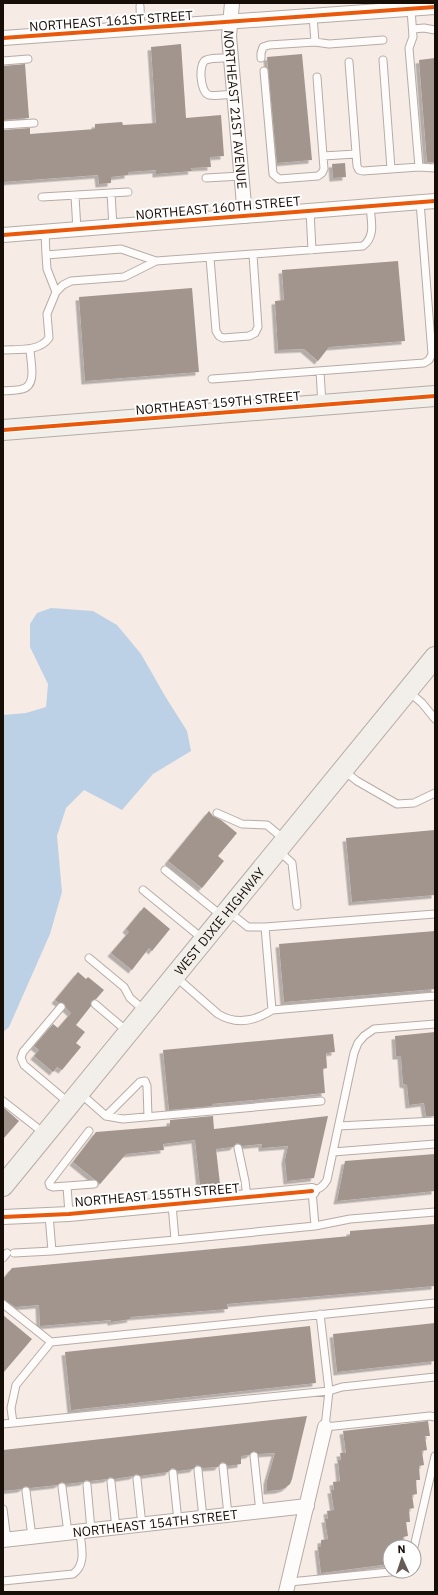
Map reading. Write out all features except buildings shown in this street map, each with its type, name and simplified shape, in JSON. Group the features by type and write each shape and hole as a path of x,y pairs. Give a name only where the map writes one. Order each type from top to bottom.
{"main road":[{"name":"NORTHEAST 159TH STREET","path":"3,430 435,396"},
{"name":"WEST DIXIE HIGHWAY","path":"4,1183 435,657"}],"street":[{"name":"NORTHEAST 21ST AVENUE","path":"232,3 230,22 231,58 245,216"},
{"name":"NORTHEAST 161ST STREET","path":"3,38 313,16 390,7 411,9 435,7"},
{"name":"NORTHEAST 160TH STREET","path":"3,235 435,201"},
{"name":"NORTHEAST 155TH STREET","path":"3,1218 69,1214 312,1191"},
{"path":"288,1587 325,1428"},
{"name":"NORTHEAST 154TH STREET","path":"5,1540 307,1506"}],"lane":[{"path":"140,6 141,29"},
{"path":"411,9 413,37 409,48 419,167"},
{"path":"313,16 315,42"},
{"path":"413,29 424,28 435,30"},
{"path":"261,58 263,48 269,45 315,42 329,44 383,40"},
{"path":"231,58 207,59 201,66 203,88 205,93 210,95 234,94"},
{"path":"3,61 28,59"},
{"path":"383,60 391,169"},
{"path":"349,62 357,166 359,170 419,167 435,168"},
{"path":"264,71 273,174 279,179 318,176 324,169 317,76"},
{"path":"3,125 34,123"},
{"path":"323,156 356,154"},
{"path":"206,178 241,176"},
{"path":"42,198 128,192"},
{"path":"111,193 113,227"},
{"path":"75,196 77,230"},
{"path":"212,379 424,363 429,360 432,354 420,202"},
{"path":"46,254 121,249 156,261 363,246 369,242 372,235 370,206"},
{"path":"310,211 312,250"},
{"path":"45,232 47,269 56,292"},
{"path":"210,258 216,331 219,336 223,338 249,336 255,333 258,327 252,255"},
{"path":"3,350 30,349 45,343 49,338 47,314 56,292 63,285 71,281 124,277 156,261"},
{"path":"3,391 24,389 29,386 32,380 30,349"},
{"path":"320,371 322,405"},
{"path":"407,691 422,703 435,719"},
{"path":"343,770 357,781 397,804 414,803 435,793"},
{"path":"217,812 242,824 267,825 282,845 292,863 297,906"},
{"path":"165,870 225,914 248,927 435,914"},
{"path":"142,890 204,940"},
{"path":"265,927 272,1010"},
{"path":"89,958 124,987 130,998 146,1011"},
{"path":"174,976 218,1014 234,1021 254,1019 263,1016 272,1010 435,996"},
{"path":"95,1004 128,1032"},
{"path":"61,1007 23,1052 21,1058 24,1065 106,1116 123,1119 321,1101"},
{"path":"315,1226 312,1191 324,1186 327,1180 354,1053 358,1043 364,1036 374,1029 435,1024"},
{"path":"106,1116 140,1082 145,1081 147,1086 148,1117"},
{"path":"3,1100 45,1134"},
{"path":"339,1126 435,1121"},
{"path":"89,1131 49,1183 50,1186 54,1187 94,1184"},
{"path":"333,1152 435,1144"},
{"path":"238,1148 247,1197"},
{"path":"67,1186 69,1214"},
{"path":"172,1204 175,1240"},
{"path":"8,1254 175,1240 315,1226 350,1219 435,1212"},
{"path":"49,1215 52,1251"},
{"path":"3,1304 51,1342 435,1303"},
{"path":"320,1314 329,1391 328,1413 325,1428 430,1416 435,1417"},
{"path":"13,1423 11,1408 16,1385 51,1342"},
{"path":"3,1424 329,1391 342,1387 435,1377"},
{"path":"254,1456 260,1512"},
{"path":"416,1539 435,1456"},
{"path":"223,1468 228,1515"},
{"path":"198,1470 203,1518"},
{"path":"173,1473 178,1521"},
{"path":"137,1480 142,1525"},
{"path":"111,1482 116,1528"},
{"path":"3,1581 73,1574 78,1570 83,1561 80,1532 87,1485"},
{"path":"62,1488 80,1532"},
{"path":"26,1491 32,1537"},
{"path":"3,1509 5,1540"},
{"path":"288,1587 382,1574"}],"water":[{"path":"51,608 93,611 117,625 141,654 187,731 191,751 153,774 122,810 84,790 66,808 57,836 62,892 50,934 9,1027 3,1032 3,715 26,713 46,707 48,684 30,647 30,624 37,613"}],"cycle path":[{"path":"3,38 435,7"},
{"path":"3,235 435,201"},
{"path":"3,430 435,396"},
{"path":"3,1217 69,1214 312,1191"}]}
